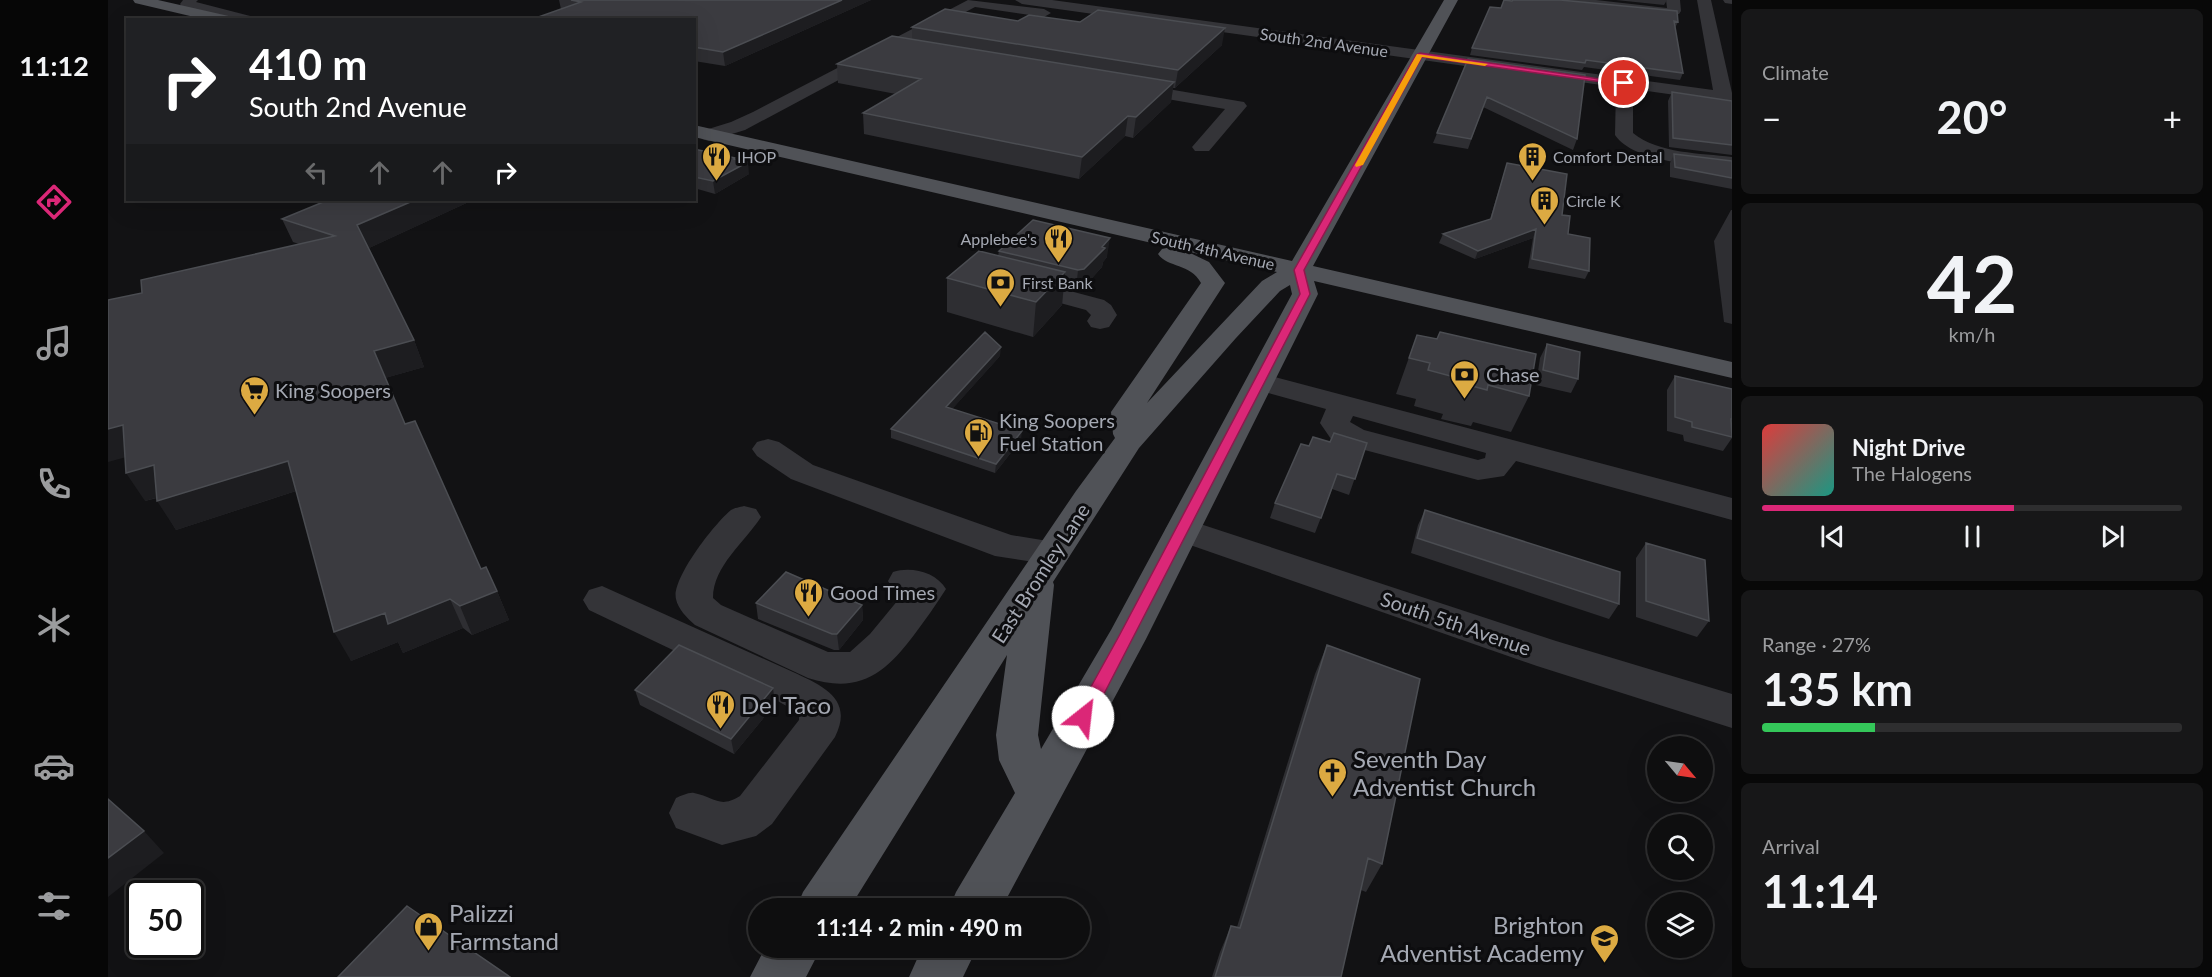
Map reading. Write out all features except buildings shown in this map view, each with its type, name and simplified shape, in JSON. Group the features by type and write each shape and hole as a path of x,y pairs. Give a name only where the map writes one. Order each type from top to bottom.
{"main road":[{"path":"140,0 219,18"},
{"path":"980,898 1126,639 1305,294 1299,270 1451,0"},
{"name":"South 4th Avenue","path":"702,133 1732,370"},
{"path":"1083,220 1101,235 1193,261 1208,271 1213,283 1126,412 1128,442"},
{"name":"East Bromley Lane","path":"828,898 1128,442 1271,286 1299,270"},
{"path":"1039,796 1021,760 1017,735 1045,565"},
{"path":"776,977 788,958"}],"street":[{"path":"164,5 185,0"},
{"path":"191,0 187,4 241,18"},
{"name":"South 2nd Avenue","path":"1022,0 1727,98"},
{"path":"1559,0 1670,6"},
{"path":"1704,0 1727,98"},
{"path":"702,133 749,121 973,3 1256,43"},
{"path":"1712,39 1732,41"},
{"path":"889,47 912,51"},
{"path":"1624,83 1624,132 1630,141 1652,150 1732,164"},
{"path":"1110,84 1238,106 1202,147"},
{"path":"998,279 1086,302 1102,310 1104,315 1100,321"},
{"path":"1260,382 1343,404 1335,423 1342,432 1353,437 1478,470 1493,469 1501,460 1503,447 1732,509"},
{"path":"768,449 816,456 1018,530 1045,565 999,545 802,472 768,449"},
{"path":"744,517 701,573 695,586 694,597 698,607 708,615 822,667 838,669 856,667 878,651 927,589 906,581"},
{"name":"South 5th Avenue","path":"1182,530 1531,648 1732,711"},
{"path":"602,600 798,692 807,697 820,710 820,725 756,810 740,821 722,824 692,813"}],"slow traffic":[{"path":"1359,165 1420,55 1485,64"}],"place":[{"name":"IHOP","path":"716,182"},
{"name":"Comfort Dental","path":"1532,182"},
{"name":"Circle K","path":"1545,226"},
{"name":"Applebee's","path":"1058,264"},
{"name":"First Bank","path":"1001,308"},
{"name":"Chase","path":"1465,400"},
{"name":"King Soopers","path":"254,416"},
{"name":"King Soopers Fuel Station","path":"978,458"},
{"name":"Good Times","path":"809,618"},
{"name":"Del Taco","path":"720,730"},
{"name":"Seventh Day Adventist Church","path":"1332,798"},
{"name":"Palizzi Farmstand","path":"428,952"},
{"name":"Brighton Adventist Academy","path":"1605,964"}],"route":[{"path":"1083,717 1126,639 1305,294 1299,270 1420,55 1624,83"}]}
